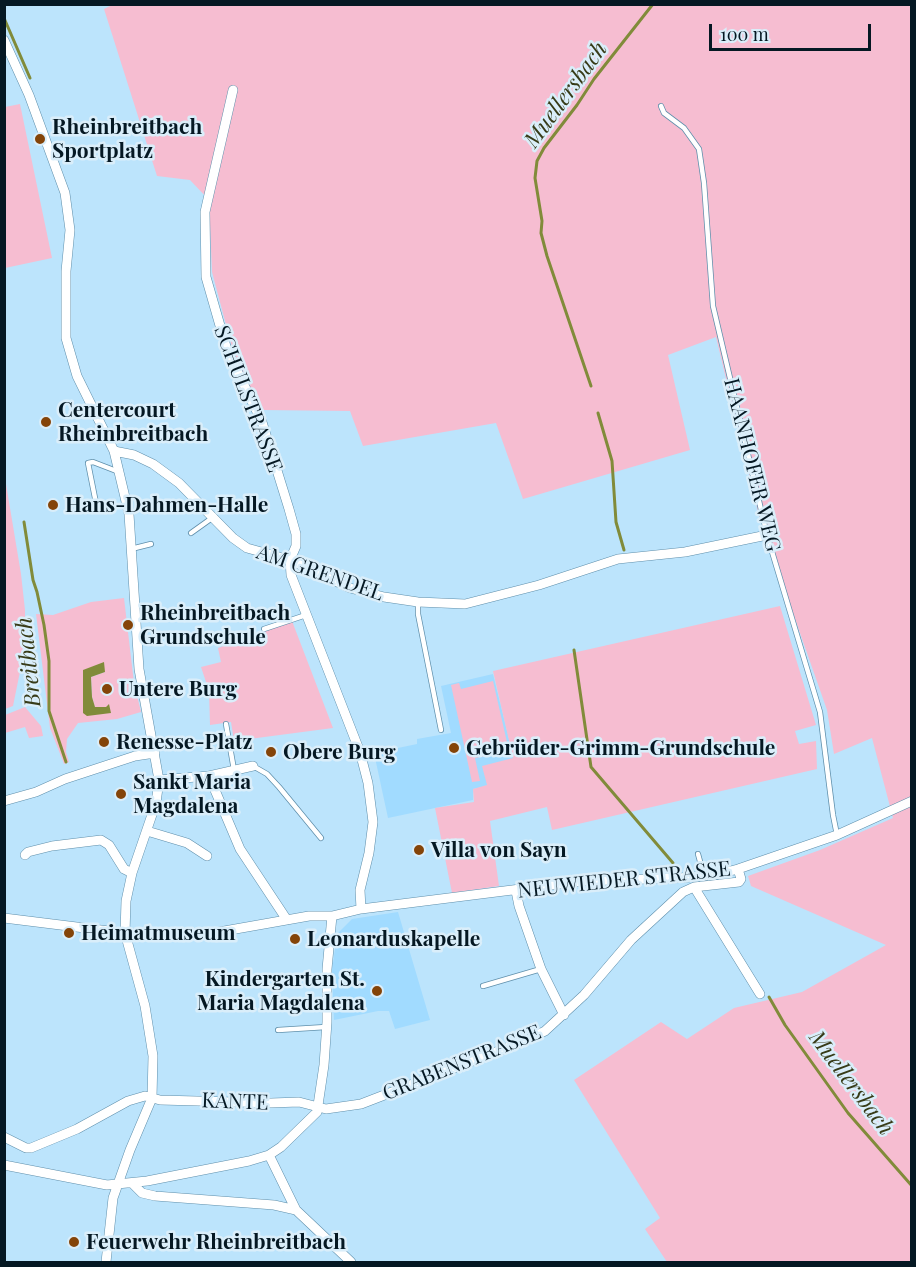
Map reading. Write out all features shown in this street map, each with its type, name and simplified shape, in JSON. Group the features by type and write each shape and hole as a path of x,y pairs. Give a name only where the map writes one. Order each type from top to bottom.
{"street":[{"path":"4,40 28,95 65,193 70,230 66,271 66,339 77,376 114,451 129,514 139,669 159,780 156,803 132,873 126,900 125,933 145,1006 153,1056 152,1098 113,1198 106,1263"},
{"name":"SCHULSTRASSE","path":"233,90 205,212 206,277 227,350 262,422 289,509 296,534 296,546 290,560 291,575 360,752 370,794 373,822 369,853 360,890 361,909"},
{"name":"AM GRENDEL","path":"114,451 134,455 153,464 179,483 212,518 247,548 290,560 350,588 384,597 418,602 465,604 539,585 618,559 685,552 767,535"},
{"path":"4,801 36,792 135,756 155,753"},
{"path":"159,780 209,776 253,766"},
{"path":"209,776 240,849 284,920"},
{"name":"NEUWIEDER STRASSE","path":"4,918 37,928 179,935 213,933 309,916 333,916 361,909 584,881 704,876 738,869 837,835 912,801"},
{"path":"147,831 187,843 207,856"},
{"path":"25,855 28,852 52,846 105,841 114,851 124,869 132,873"},
{"path":"738,869 741,879 736,883 693,887 760,994"},
{"name":"GRABENSTRASSE","path":"318,1107 361,1104 527,1040 545,1030 584,995 631,940 683,892 693,887"},
{"path":"516,891 541,969 564,1015"},
{"path":"4,1165 107,1185 132,1183 249,1161 269,1155 314,1117 318,1107 326,1027 327,969 333,916"},
{"name":"KANTE","path":"4,1137 26,1148 31,1148 77,1129 136,1098 145,1096 271,1104 292,1101 318,1107"},
{"path":"269,1155 296,1210 351,1263"},
{"path":"132,1183 142,1193 155,1196 274,1205 296,1210"}],"lane":[{"name":"HAANHOFER WEG","path":"661,106 664,113 684,128 699,149 704,183 713,306 767,535 820,712 837,835"},
{"path":"97,508 88,463 93,462 119,472"},
{"path":"191,533 212,518"},
{"path":"131,549 151,544"},
{"path":"418,602 418,614 441,730"},
{"path":"264,629 306,615"},
{"path":"226,724 234,770"},
{"path":"253,766 267,774 321,838"},
{"path":"698,854 704,876"},
{"path":"483,986 541,969"},
{"path":"278,1030 326,1027"}],"shaded area":[{"path":"114,4 911,5 911,1262 667,1262 645,1229 660,1218 574,1080 661,1022 687,1039 734,1008 802,992 886,945 751,886 748,876 820,850 893,818 872,738 834,754 827,710 759,516 716,337 668,355 690,450 523,499 496,423 363,446 350,411 261,410 233,351 212,272 209,200 190,180 157,176 104,9"},
{"path":"20,104 52,258 5,268 5,107"},
{"path":"4,472 25,610 25,647 13,706 5,709"},
{"path":"124,598 134,683 141,712 117,719 78,723 67,739 66,752 69,762 64,764 50,728 36,614 53,615 91,602","holes":["83,670 105,672 91,677 95,708 106,707 83,713"]},
{"path":"780,606 816,725 795,731 799,744 816,741 817,769 552,830 547,807 490,821 499,886 452,893 435,808 474,802 473,789 487,785 482,766 513,758 493,671"},
{"path":"292,621 333,728 234,741 231,722 210,725 209,691 201,667 221,662 218,648"},
{"path":"104,662 105,672 91,677 92,697 95,707 106,707 109,704 111,713 87,716 83,713 83,670"},
{"name":"Gebrüder-Grimm-Grundschule","path":"493,674 514,759 487,786 473,789 473,800 388,818 374,753 417,744 417,739 451,733 441,686"},
{"path":"493,681 509,751 475,758 480,781 472,782 451,685 459,683 461,689"},
{"path":"25,707 41,726 43,736 29,738 25,727 5,733 5,715"},
{"name":"Kindergarten St. Maria Magdalena","path":"398,912 430,1020 395,1029 389,1011 378,1011 334,1020 332,970 337,934 352,919"}],"waterway":[{"name":"Muellersbach","path":"591,386 541,233 542,221 535,178 537,161 594,79 653,4"},
{"name":"Breitbach","path":"4,18 30,78"},
{"name":"Muellersbach","path":"598,413 612,461 616,522 624,550"},
{"name":"Breitbach","path":"24,522 49,661 49,711 66,762"},
{"name":"Muellersbach","path":"574,650 591,767 673,863"},
{"name":"Muellersbach","path":"769,997 785,1025 848,1113 912,1186"}],"place":[{"name":"Rheinbreitbach Sportplatz","path":"40,139"},
{"name":"Centercourt Rheinbreitbach","path":"46,422"},
{"name":"Hans-Dahmen-Halle","path":"53,505"},
{"name":"Rheinbreitbach Grundschule","path":"128,625"},
{"name":"Untere Burg","path":"107,689"},
{"name":"Renesse-Platz","path":"104,742"},
{"name":"Gebrüder-Grimm-Grundschule","path":"454,748"},
{"name":"Obere Burg","path":"271,752"},
{"name":"Sankt Maria Magdalena","path":"121,794"},
{"name":"Villa von Sayn","path":"419,850"},
{"name":"Heimatmuseum","path":"69,933"},
{"name":"Leonarduskapelle","path":"295,939"},
{"name":"Kindergarten St. Maria Magdalena","path":"377,991"},
{"name":"Feuerwehr Rheinbreitbach","path":"74,1242"}]}
